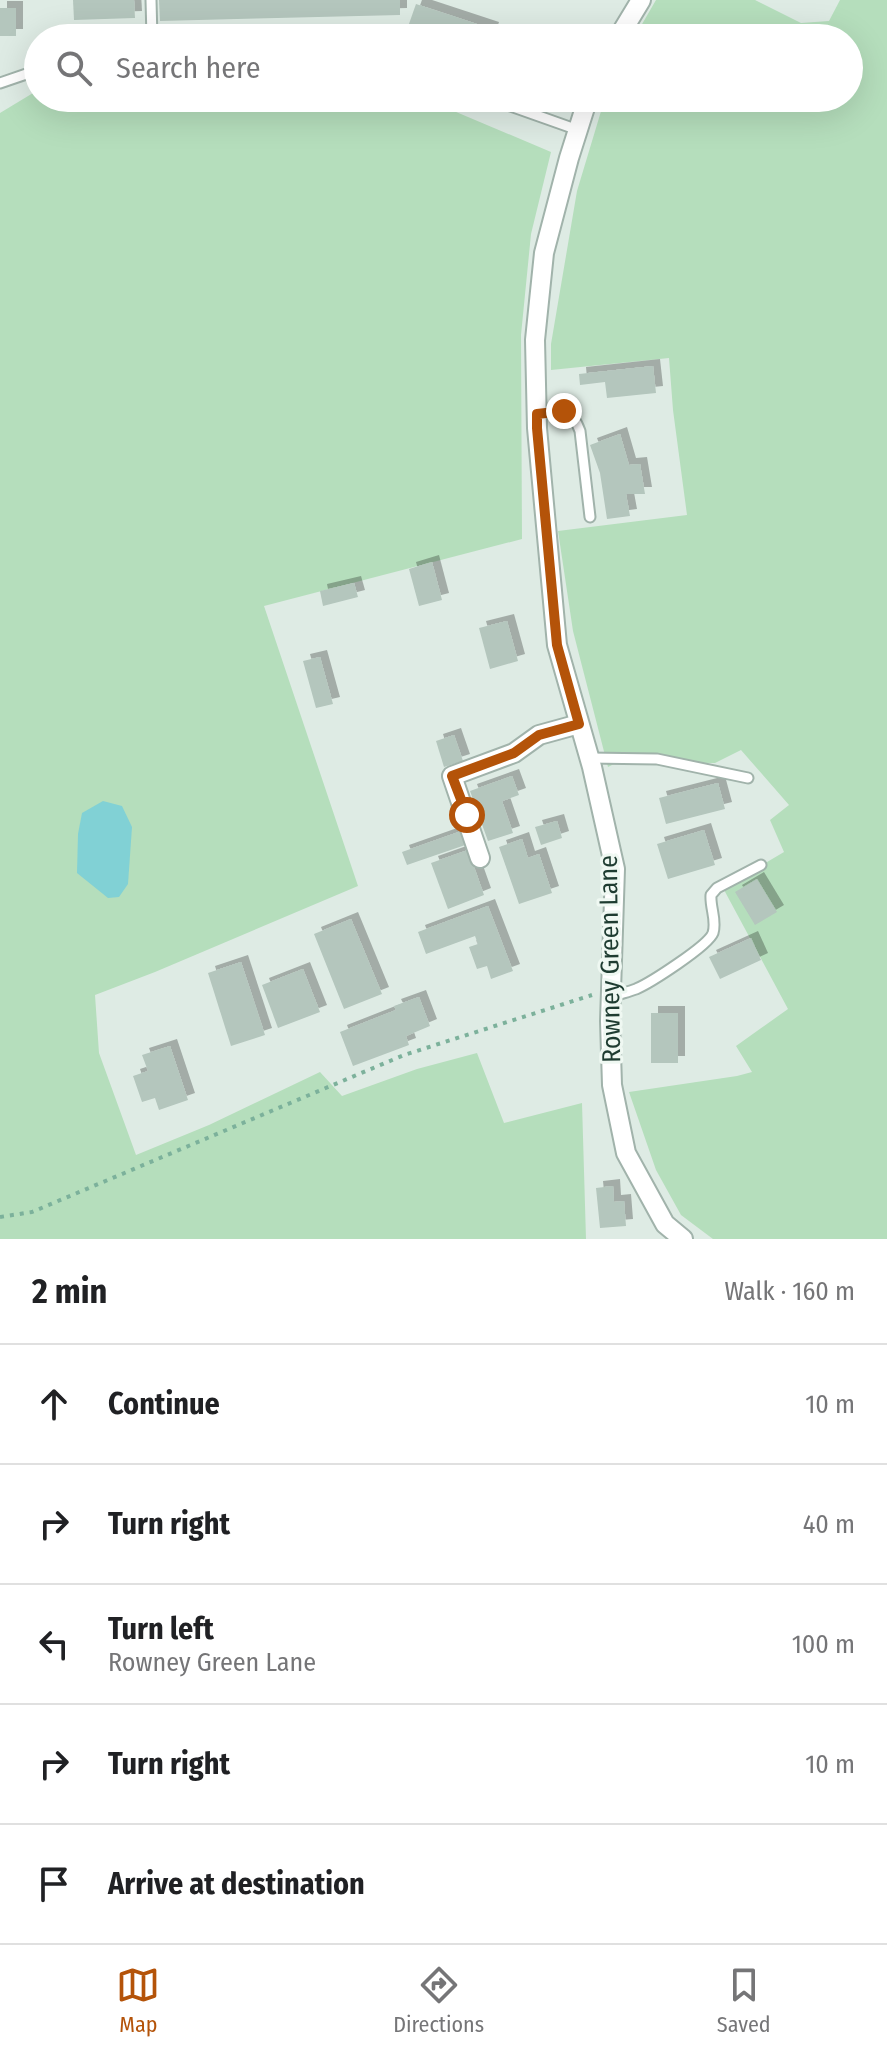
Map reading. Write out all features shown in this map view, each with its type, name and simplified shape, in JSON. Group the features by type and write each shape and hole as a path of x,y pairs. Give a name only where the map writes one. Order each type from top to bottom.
{"street":[{"path":"626,24 641,0"},
{"name":"Rowney Green Lane","path":"584,112 544,253 535,340 537,414 557,645 589,758 615,869 612,1085 626,1153 665,1224 683,1239"},
{"path":"480,858 452,776 514,753 539,735 579,724"}],"lane":[{"path":"151,0 152,24"},
{"path":"0,83 24,75"},
{"path":"527,112 578,130"},
{"path":"537,414 564,411 575,418 580,431 590,517"},
{"path":"589,758 657,759 748,778"},
{"path":"611,993 638,988 712,938 715,924 711,895 717,888 761,865"}],"path":[{"path":"0,1217 32,1212 404,1055 611,993"}],"green space":[{"path":"656,0 755,0 801,23 829,21 840,0 887,0 887,1239 713,1239 681,1215 656,1170 629,1092 752,1072 736,1046 788,1009 723,888 784,852 770,820 789,805 741,750 715,763 618,762 608,767 573,631 558,531 687,515 669,358 551,370 551,344 577,191 601,112 863,112 863,24 642,24"},
{"path":"24,98 24,112 456,112 551,152 531,234 521,335 522,539 264,606 358,886 95,995 99,1053 136,1155 209,1125 320,1072 342,1096 417,1069 477,1053 504,1123 582,1103 586,1239 0,1239 0,113"}],"water":[{"path":"103,801 122,806 132,827 128,884 119,897 108,898 77,873 82,813"}],"building":[{"path":"73,0 134,0 135,18 74,20"},
{"path":"159,0 400,0 400,15 160,21"},
{"path":"416,4 477,24 409,24"},
{"path":"0,8 16,8 16,36 0,36"},
{"path":"653,366 656,393 607,398 605,382 580,385 579,374"},
{"path":"620,434 629,465 640,464 645,494 626,494 630,516 607,519 600,473 590,445"},
{"path":"432,562 442,600 419,606 409,569"},
{"path":"354,583 358,597 323,606 320,591"},
{"path":"507,621 518,661 490,669 479,628"},
{"path":"320,657 333,704 316,708 303,661"},
{"path":"454,735 463,761 444,767 436,741"},
{"path":"512,776 519,795 502,801 513,833 488,841 470,791"},
{"path":"718,783 725,809 666,824 659,798"},
{"path":"557,821 562,838 541,845 535,827"},
{"path":"470,828 474,842 407,865 402,852"},
{"path":"704,830 715,865 668,879 657,844"},
{"path":"522,839 528,858 539,854 552,893 519,904 499,847"},
{"path":"468,850 484,895 448,909 431,863"},
{"path":"757,879 777,912 755,925 735,892"},
{"path":"488,906 513,971 491,979 487,966 477,969 469,947 478,944 475,936 426,954 418,932"},
{"path":"351,919 382,994 344,1009 314,934"},
{"path":"751,938 761,960 720,979 709,957"},
{"path":"241,962 265,1035 231,1046 208,973"},
{"path":"303,969 320,1012 278,1028 262,985"},
{"path":"419,997 430,1026 406,1036 409,1045 353,1066 340,1032 396,1010 394,1006"},
{"path":"651,1013 678,1013 678,1063 651,1063"},
{"path":"170,1046 188,1100 159,1110 155,1098 142,1102 133,1076 148,1071 142,1055"},
{"path":"613,1186 614,1202 624,1201 626,1226 600,1228 596,1188"}],"route":[{"path":"467,815 452,776 514,753 539,735 579,724 557,645 537,428 537,414 564,411"}]}
